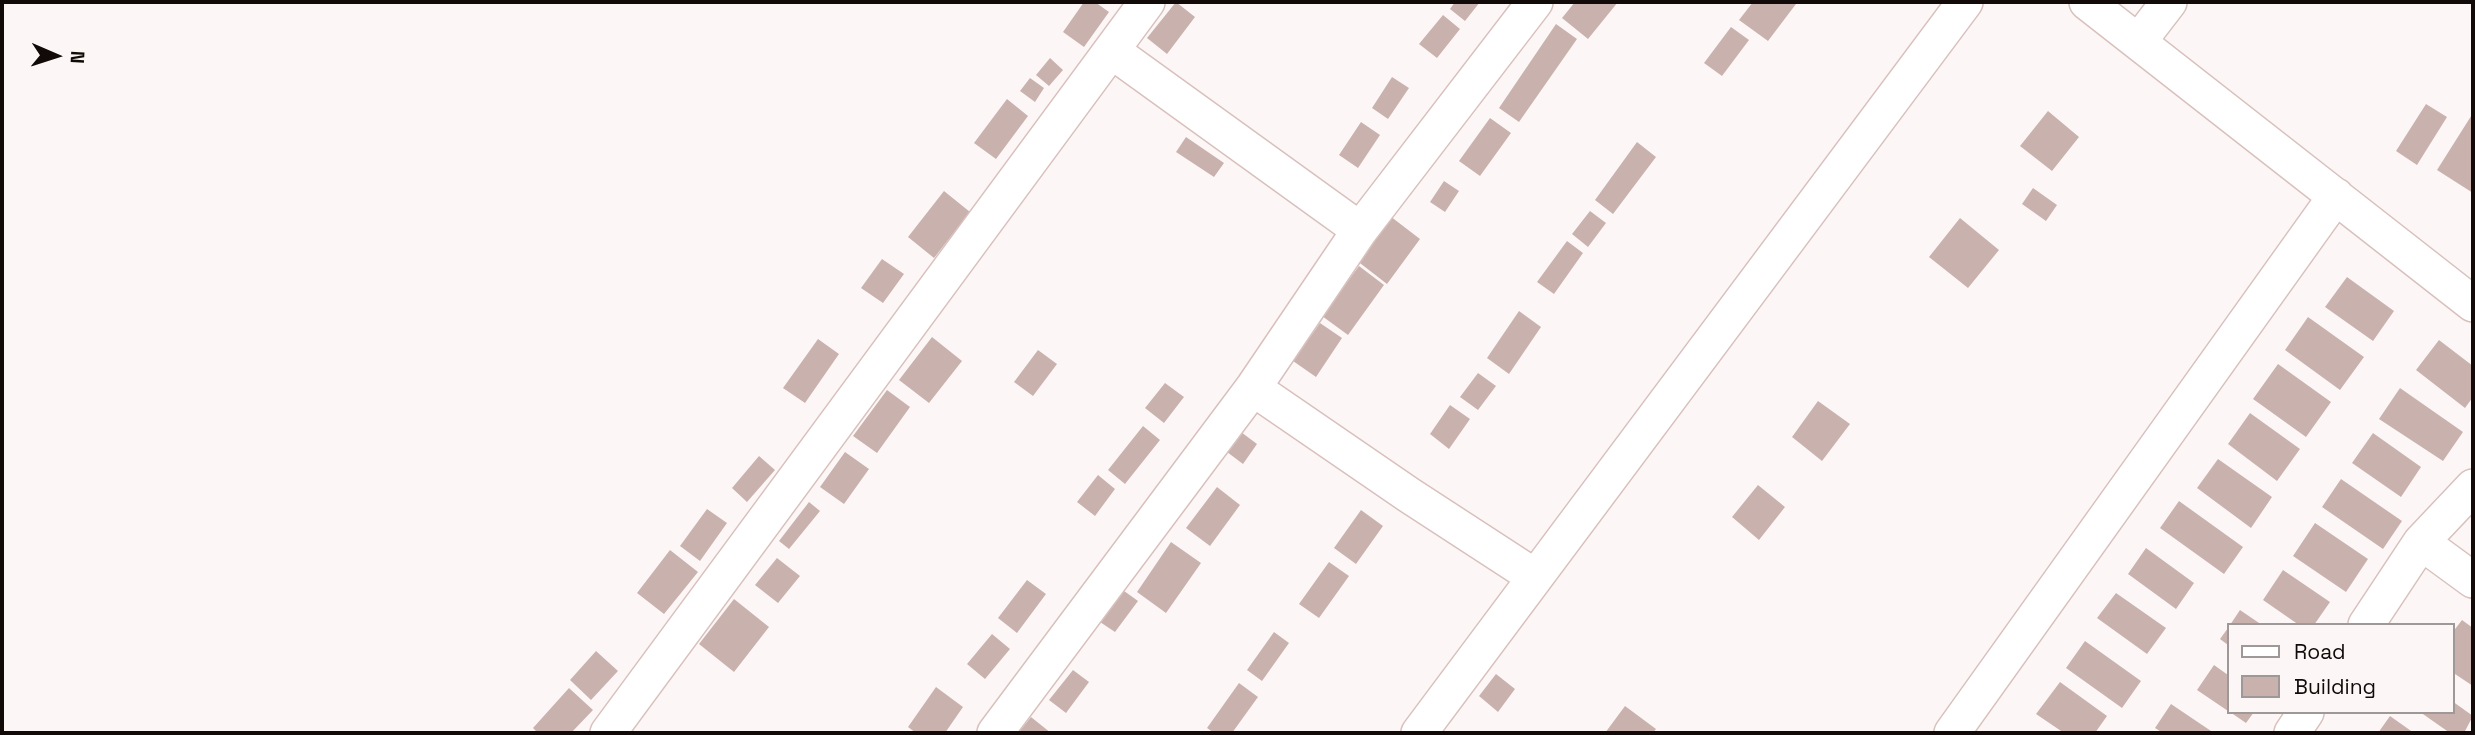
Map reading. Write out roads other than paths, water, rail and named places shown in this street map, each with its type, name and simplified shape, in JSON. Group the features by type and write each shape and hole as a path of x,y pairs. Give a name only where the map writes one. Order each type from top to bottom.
{"street":[{"path":"608,733 1147,2"},
{"path":"995,733 1253,388 1360,230 1535,2"},
{"path":"1419,733 1965,2"},
{"path":"2087,2 2473,304"},
{"path":"2139,41 2169,2"},
{"path":"1112,51 1360,230"},
{"path":"1952,733 2336,197"},
{"path":"1253,388 1535,577"},
{"path":"2366,623 2421,542 2473,486"},
{"path":"2421,542 2473,580"},
{"path":"2292,733 2305,714"}]}
